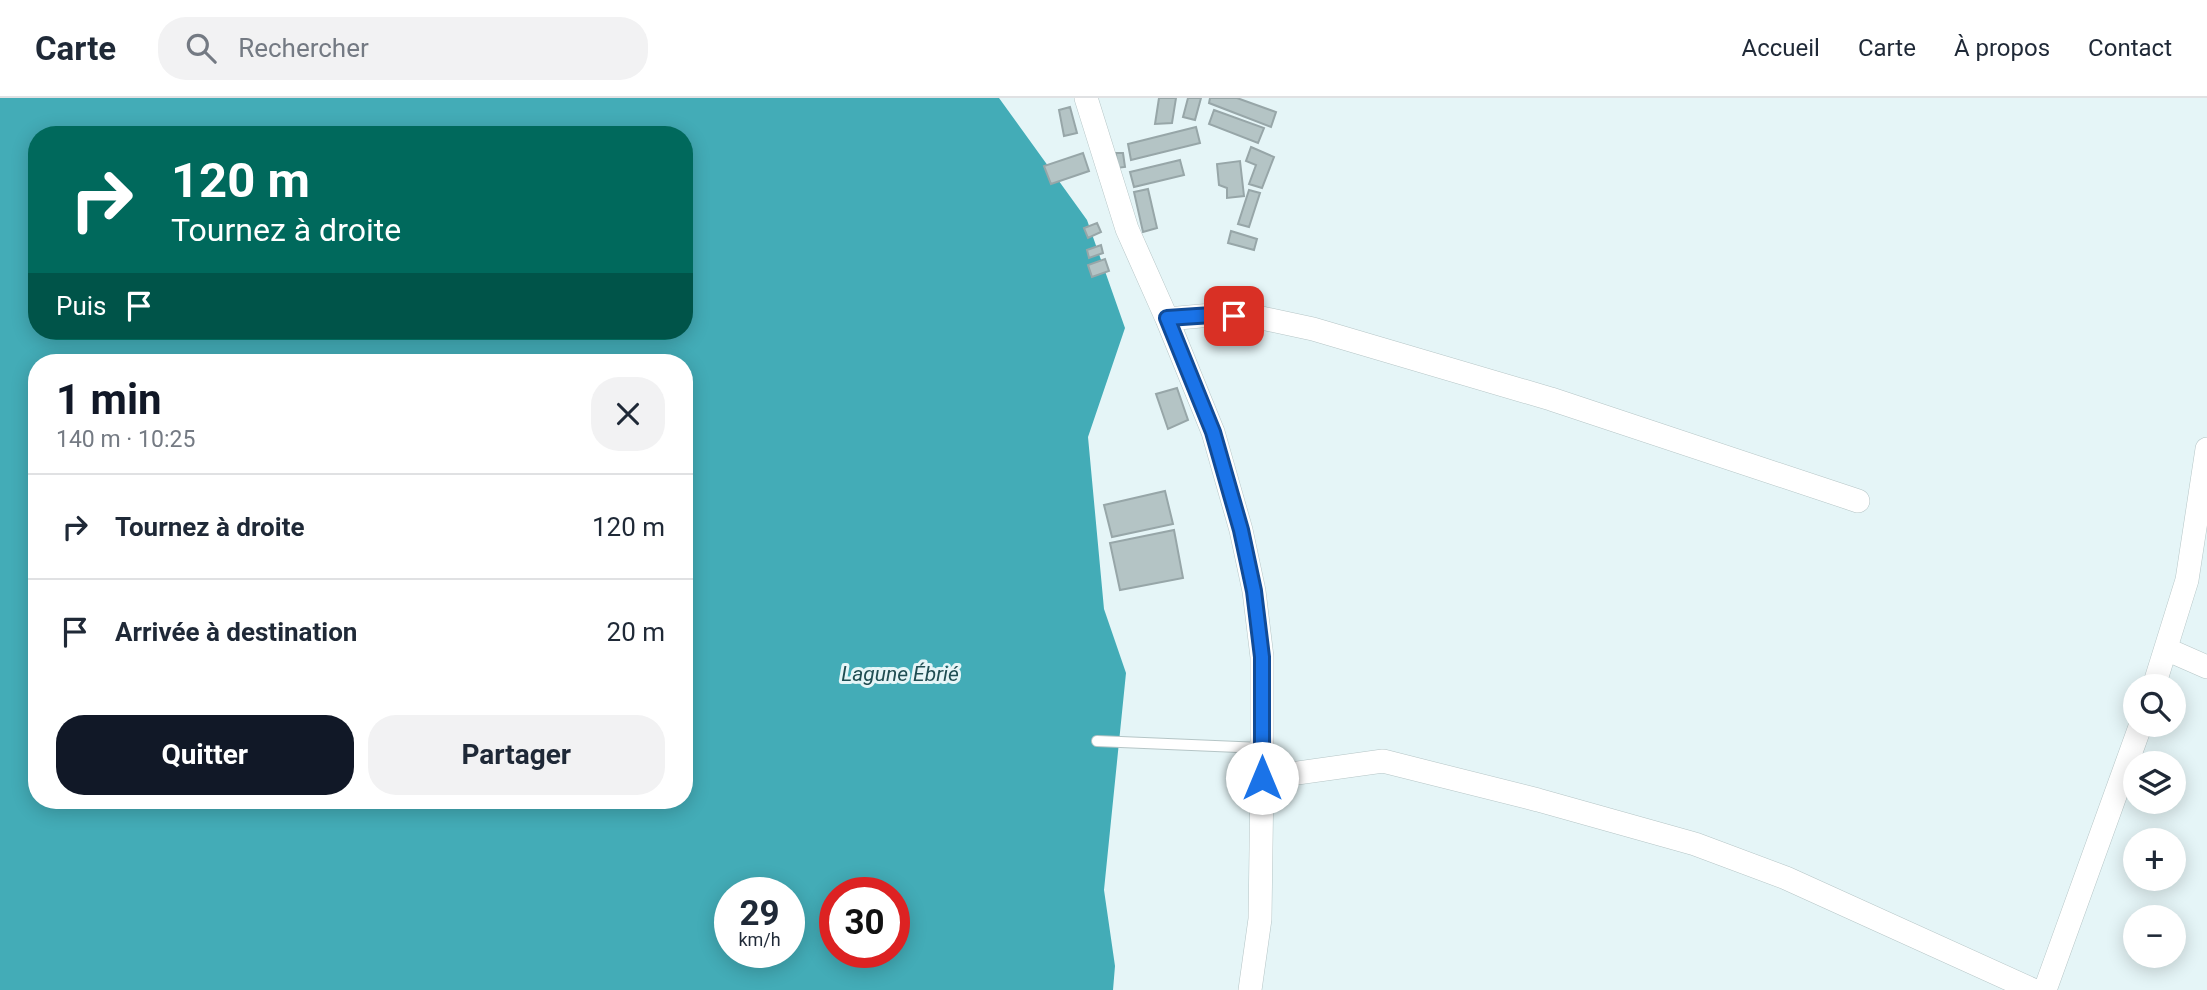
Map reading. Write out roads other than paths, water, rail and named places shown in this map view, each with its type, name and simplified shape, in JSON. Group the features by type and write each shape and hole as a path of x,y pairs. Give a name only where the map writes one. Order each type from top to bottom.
{"street":[{"path":"1086,98 1126,229 1167,318 1213,432 1241,530 1254,591 1262,657 1262,778 1259,919 1250,990"},
{"path":"1167,318 1212,315 1257,317 1313,329 1551,399 1858,501"},
{"path":"2158,674 2187,580 2207,449"},
{"path":"2166,649 2207,667"},
{"path":"2045,990 2136,737"},
{"path":"1262,778 1383,761 1538,800 1695,844 1786,878 2033,990"}],"lane":[{"path":"1097,741 1262,748"}],"water":[{"name":"Lagune Ébrié","path":"0,98 999,98 1087,220 1125,328 1088,437 1104,609 1126,673 1104,890 1115,966 1113,990 0,990"}]}
